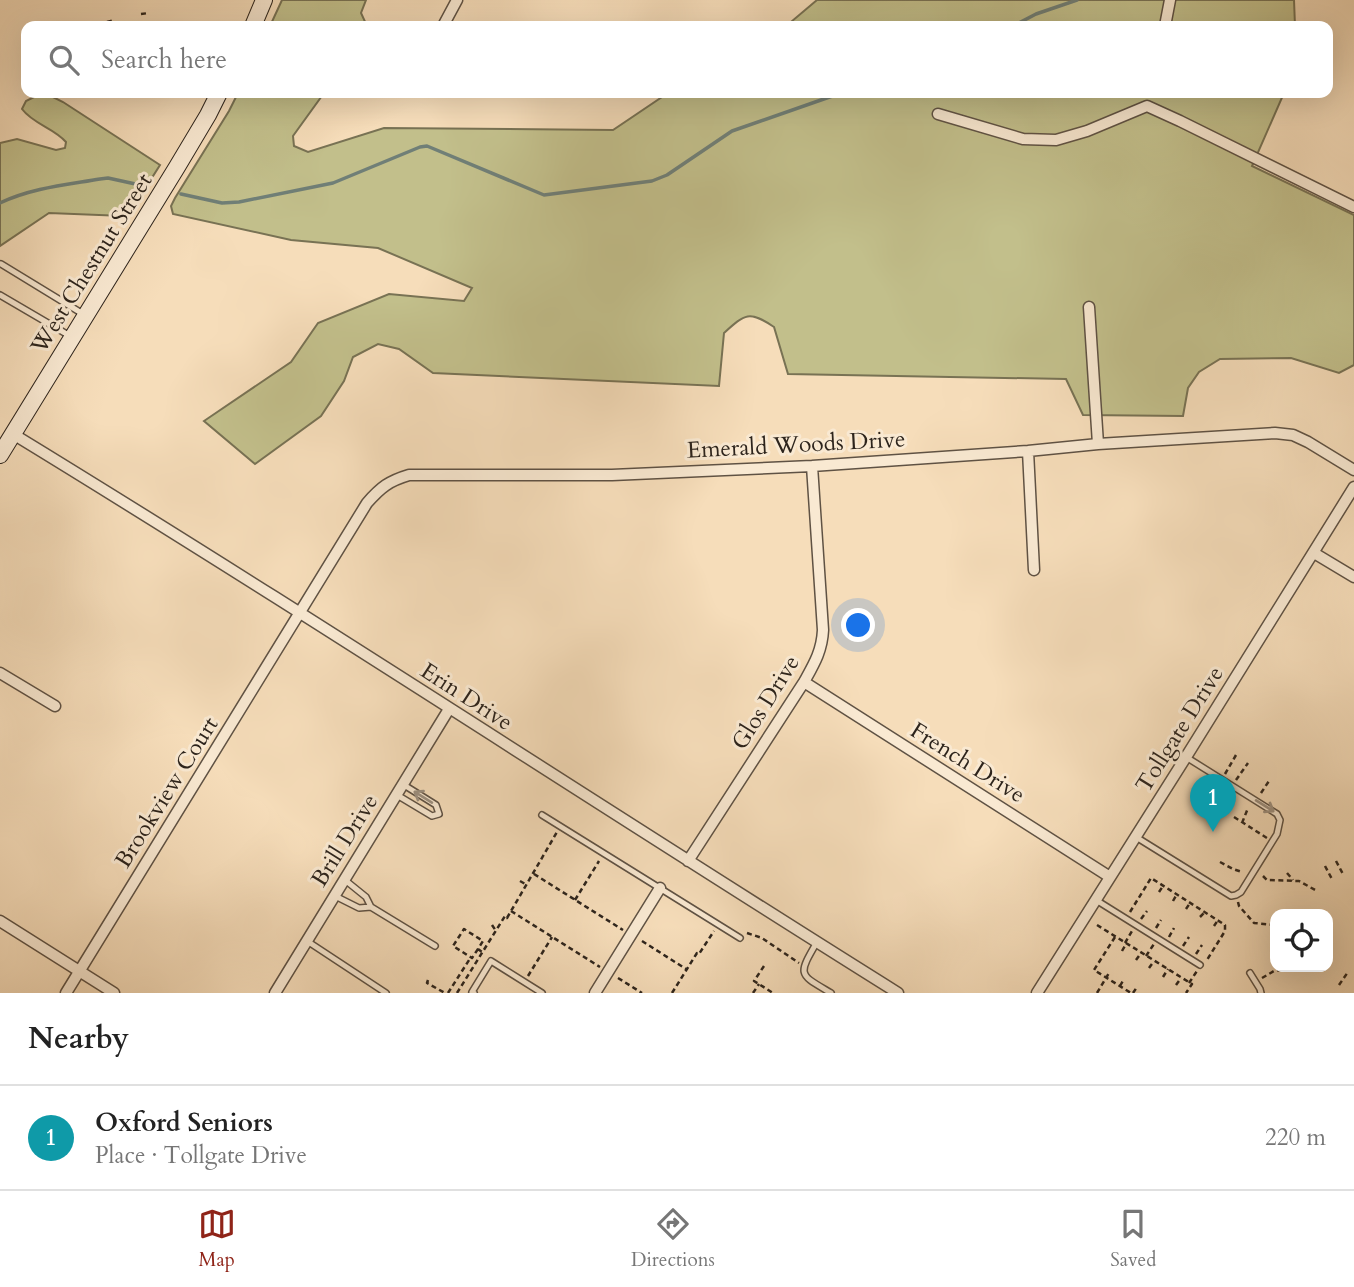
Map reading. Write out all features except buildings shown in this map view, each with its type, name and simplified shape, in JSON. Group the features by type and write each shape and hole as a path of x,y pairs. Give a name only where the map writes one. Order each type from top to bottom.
{"main road":[{"path":"255,21 264,0"},
{"name":"West Chestnut Street","path":"1,451 177,167 217,98"}],"street":[{"path":"446,21 457,0"},
{"path":"1166,21 1170,0"},
{"path":"1147,106 1149,98"},
{"path":"938,114 1023,139 1056,141 1147,106 1354,207"},
{"path":"1088,307 1098,444"},
{"name":"Emerald Woods Drive","path":"300,612 367,503 380,488 408,475 612,475 812,466 1275,433 1293,435 1308,442 1354,470"},
{"name":"Erin Drive","path":"13,434 300,612 898,993"},
{"path":"1027,451 1034,570"},
{"name":"Glos Drive","path":"688,860 818,658 822,643 812,466"},
{"name":"Tollgate Drive","path":"1037,993 1354,487"},
{"path":"1314,553 1354,577"},
{"name":"Brookview Court","path":"66,993 300,612"},
{"path":"0,673 55,706"},
{"name":"French Drive","path":"804,682 1111,877"},
{"name":"Brill Drive","path":"275,993 449,709"},
{"path":"596,993 660,888"},
{"path":"0,921 114,993"}],"lane":[{"path":"1,264 86,315"},
{"path":"0,295 72,338"},
{"path":"1136,837 1231,896 1241,892 1252,875 1278,831 1280,820 1277,814 1186,757"},
{"path":"400,790 436,805 439,814 432,816 400,790"},
{"path":"542,815 738,937"},
{"path":"345,880 366,897 371,907 435,946"},
{"path":"335,896 359,908 371,907"},
{"path":"1096,900 1200,965"},
{"path":"307,941 386,993"},
{"path":"817,942 804,967 804,973 806,978 831,993"},
{"path":"474,993 472,992 491,961 542,993"},
{"path":"1250,973 1261,993"}],"path":[{"path":"141,15 149,13"},
{"path":"1222,780 1236,755"},
{"path":"1232,786 1248,763"},
{"path":"1242,823 1254,799 1269,781"},
{"path":"1234,817 1272,841"},
{"path":"457,993 505,916 507,918 561,826"},
{"path":"575,900 604,853"},
{"path":"1336,861 1343,876"},
{"path":"1220,862 1252,875"},
{"path":"1325,866 1333,881"},
{"path":"1256,868 1267,880 1300,881 1317,891"},
{"path":"1287,873 1293,880"},
{"path":"534,874 626,932"},
{"path":"1130,912 1151,878 1225,925 1225,931 1206,960 1141,919 1147,911"},
{"path":"520,881 527,885"},
{"path":"1159,892 1163,886"},
{"path":"1173,901 1177,894"},
{"path":"1236,895 1239,906 1254,923 1270,925"},
{"path":"1186,909 1190,903"},
{"path":"511,911 603,969"},
{"path":"1200,918 1205,912"},
{"path":"1156,929 1161,920"},
{"path":"1214,926 1218,920"},
{"path":"672,993 718,924"},
{"path":"492,925 496,931"},
{"path":"1097,926 1192,984 1186,993"},
{"path":"1169,937 1174,928"},
{"path":"428,981 447,993 472,958 483,941 464,929 453,946 471,957"},
{"path":"738,937 740,932 762,938 804,967"},
{"path":"524,982 552,937"},
{"path":"1115,937 1094,970 1132,993 1137,987"},
{"path":"1183,946 1189,937"},
{"path":"637,938 686,969"},
{"path":"1122,951 1126,944"},
{"path":"1196,954 1202,945"},
{"path":"478,949 482,952"},
{"path":"1136,960 1140,953"},
{"path":"1149,968 1154,961"},
{"path":"764,966 754,981 773,993"},
{"path":"1163,977 1168,970"},
{"path":"1256,982 1271,972"},
{"path":"1339,985 1348,972"},
{"path":"1097,993 1109,973"},
{"path":"459,976 465,980"},
{"path":"613,976 642,993"},
{"path":"1176,985 1181,978"},
{"path":"1119,986 1124,979"},
{"path":"753,993 759,984"}],"shaded area":[{"path":"282,0 366,0 361,13 365,21 272,21"},
{"path":"817,0 1294,0 1295,21 792,21"},
{"path":"32,98 55,98 160,165 134,206 124,216 49,213 0,246 0,143 17,139 56,150 65,148 66,142 61,137 32,119 22,109 26,101"},
{"path":"236,98 320,98 293,136 294,146 308,152 384,128 613,130 661,98 1282,98 1252,166 1354,215 1354,365 1339,373 1291,358 1220,359 1199,372 1188,388 1183,416 1083,415 1066,379 788,374 774,327 753,316 742,318 724,333 719,386 433,373 399,349 378,344 353,357 344,381 321,416 255,464 204,421 291,362 318,323 389,294 464,301 472,288 378,248 291,240 173,214 171,206 175,198"}],"waterway":[{"path":"1023,21 1077,0"},
{"path":"181,194 222,203 239,202 333,183 427,146 544,195 652,181 667,175 732,131 827,98"},
{"path":"0,203 36,190 100,179 108,178 140,185"}],"place":[{"name":"Oxford Seniors","path":"1213,832"}]}
